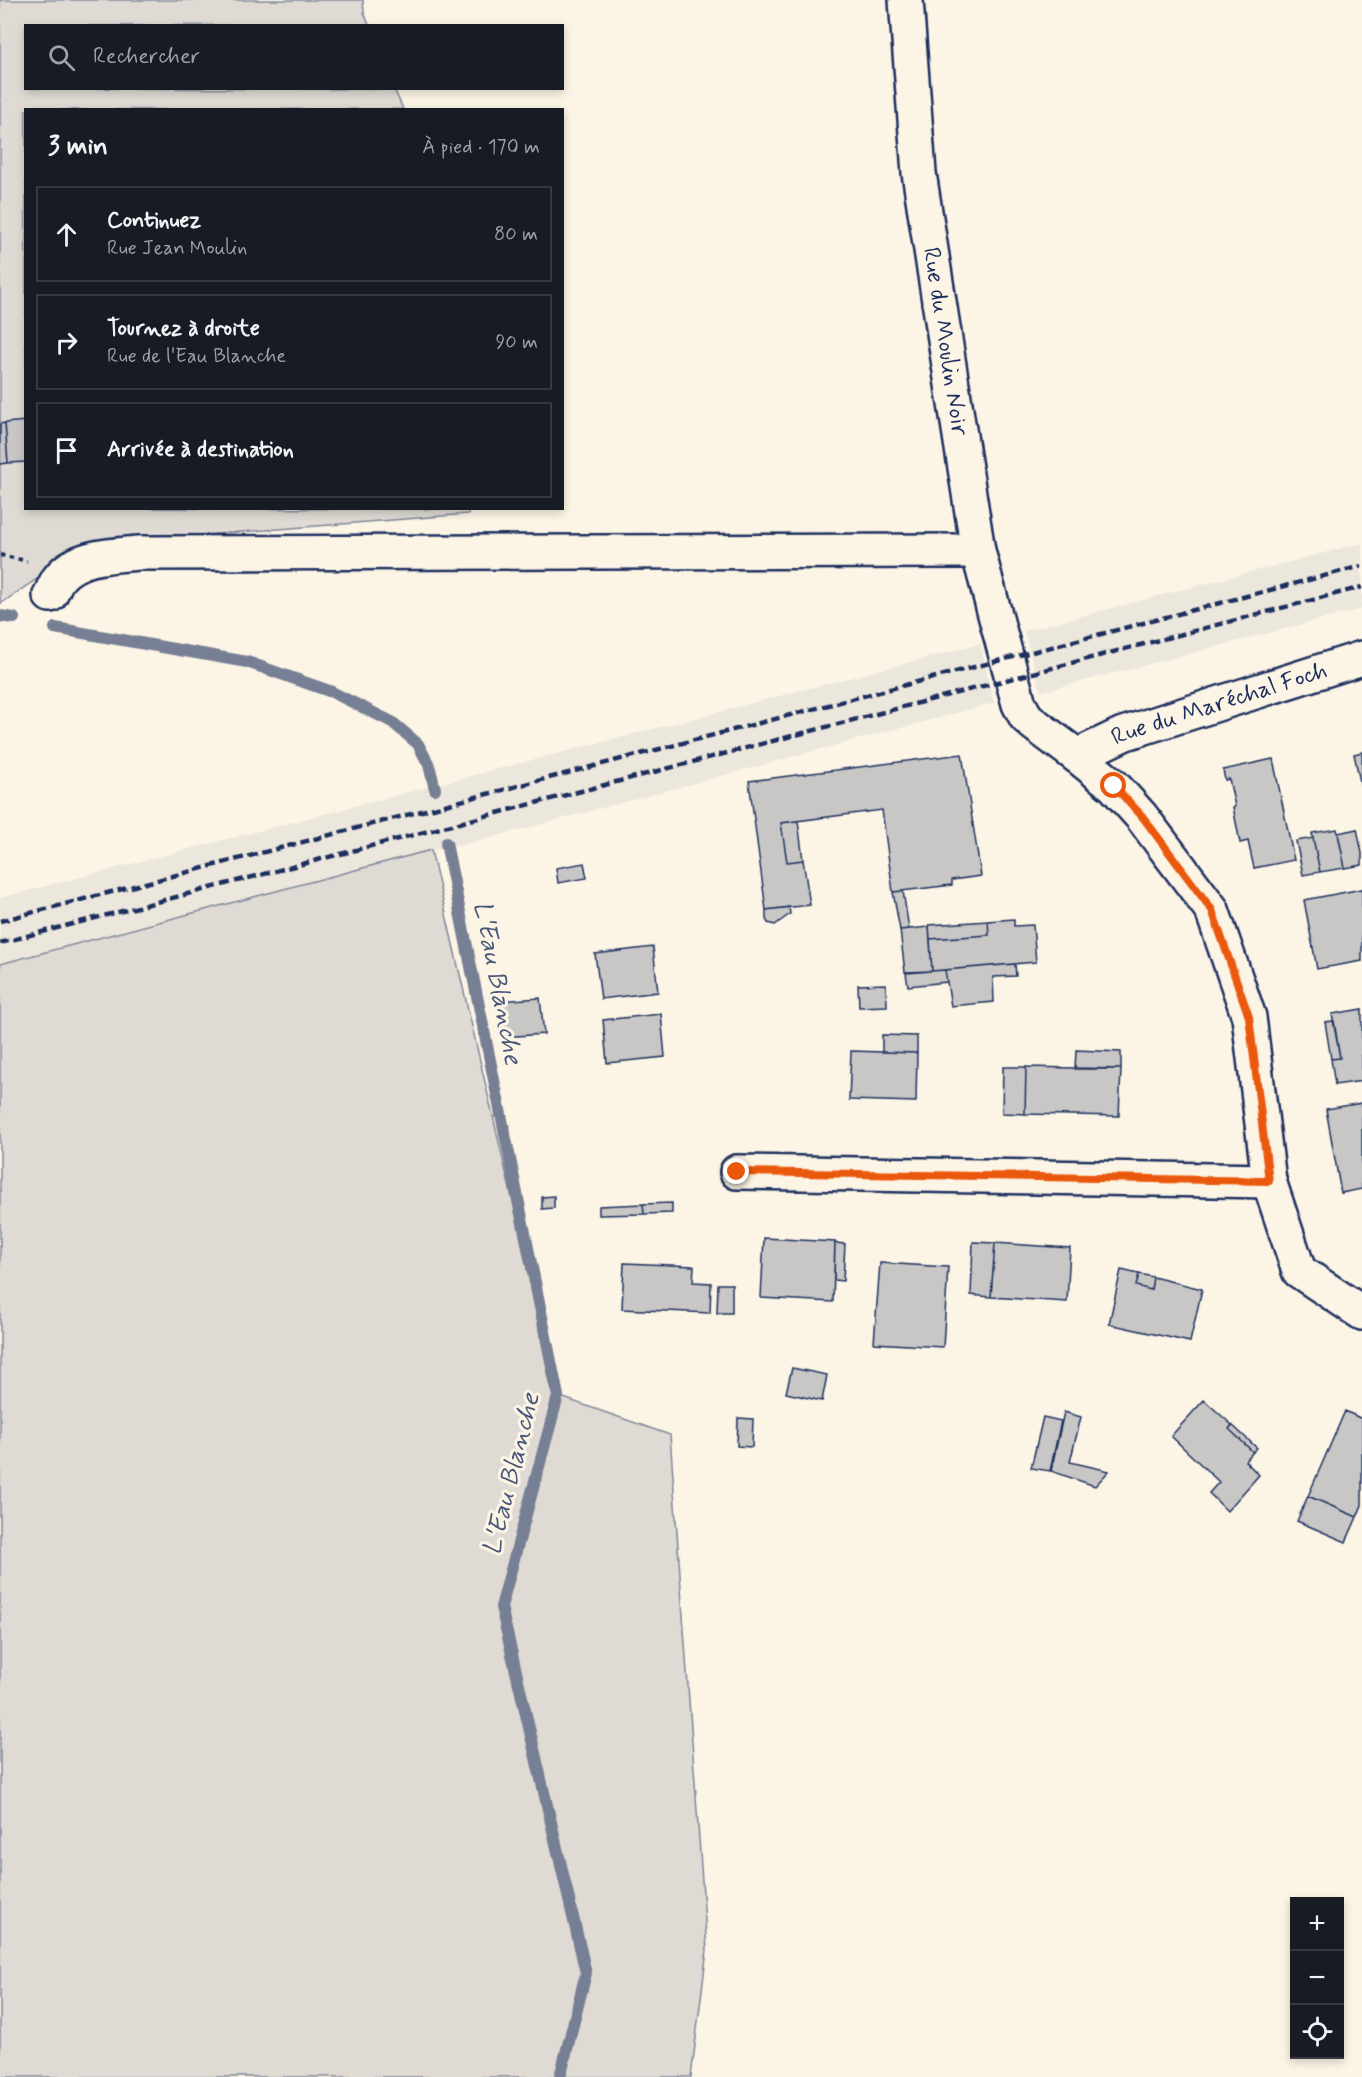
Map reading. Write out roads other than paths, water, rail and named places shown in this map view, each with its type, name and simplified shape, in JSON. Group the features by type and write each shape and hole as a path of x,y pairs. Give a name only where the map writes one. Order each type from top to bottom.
{"street":[{"name":"Rue du Moulin Noir","path":"906,0 919,173 978,551 1019,705 1026,717 1114,786 1142,816 1212,910 1249,1017 1269,1181 1299,1271 1362,1312"},
{"path":"50,595 60,577 79,563 105,556 139,553 978,551"},
{"name":"Rue du Maréchal Foch","path":"1077,756 1123,734 1362,657"},
{"path":"737,1172 1269,1181"}],"waterway":[{"name":"L'Eau Blanche","path":"0,616 14,618"},
{"name":"L'Eau Blanche","path":"55,628 247,662 332,692 392,722 418,744 429,765 435,789"},
{"name":"L'Eau Blanche","path":"446,843 558,1396 501,1607 586,1973 560,2077"}],"railway":[{"path":"0,921 1362,566"},
{"path":"0,943 1362,587"}]}
